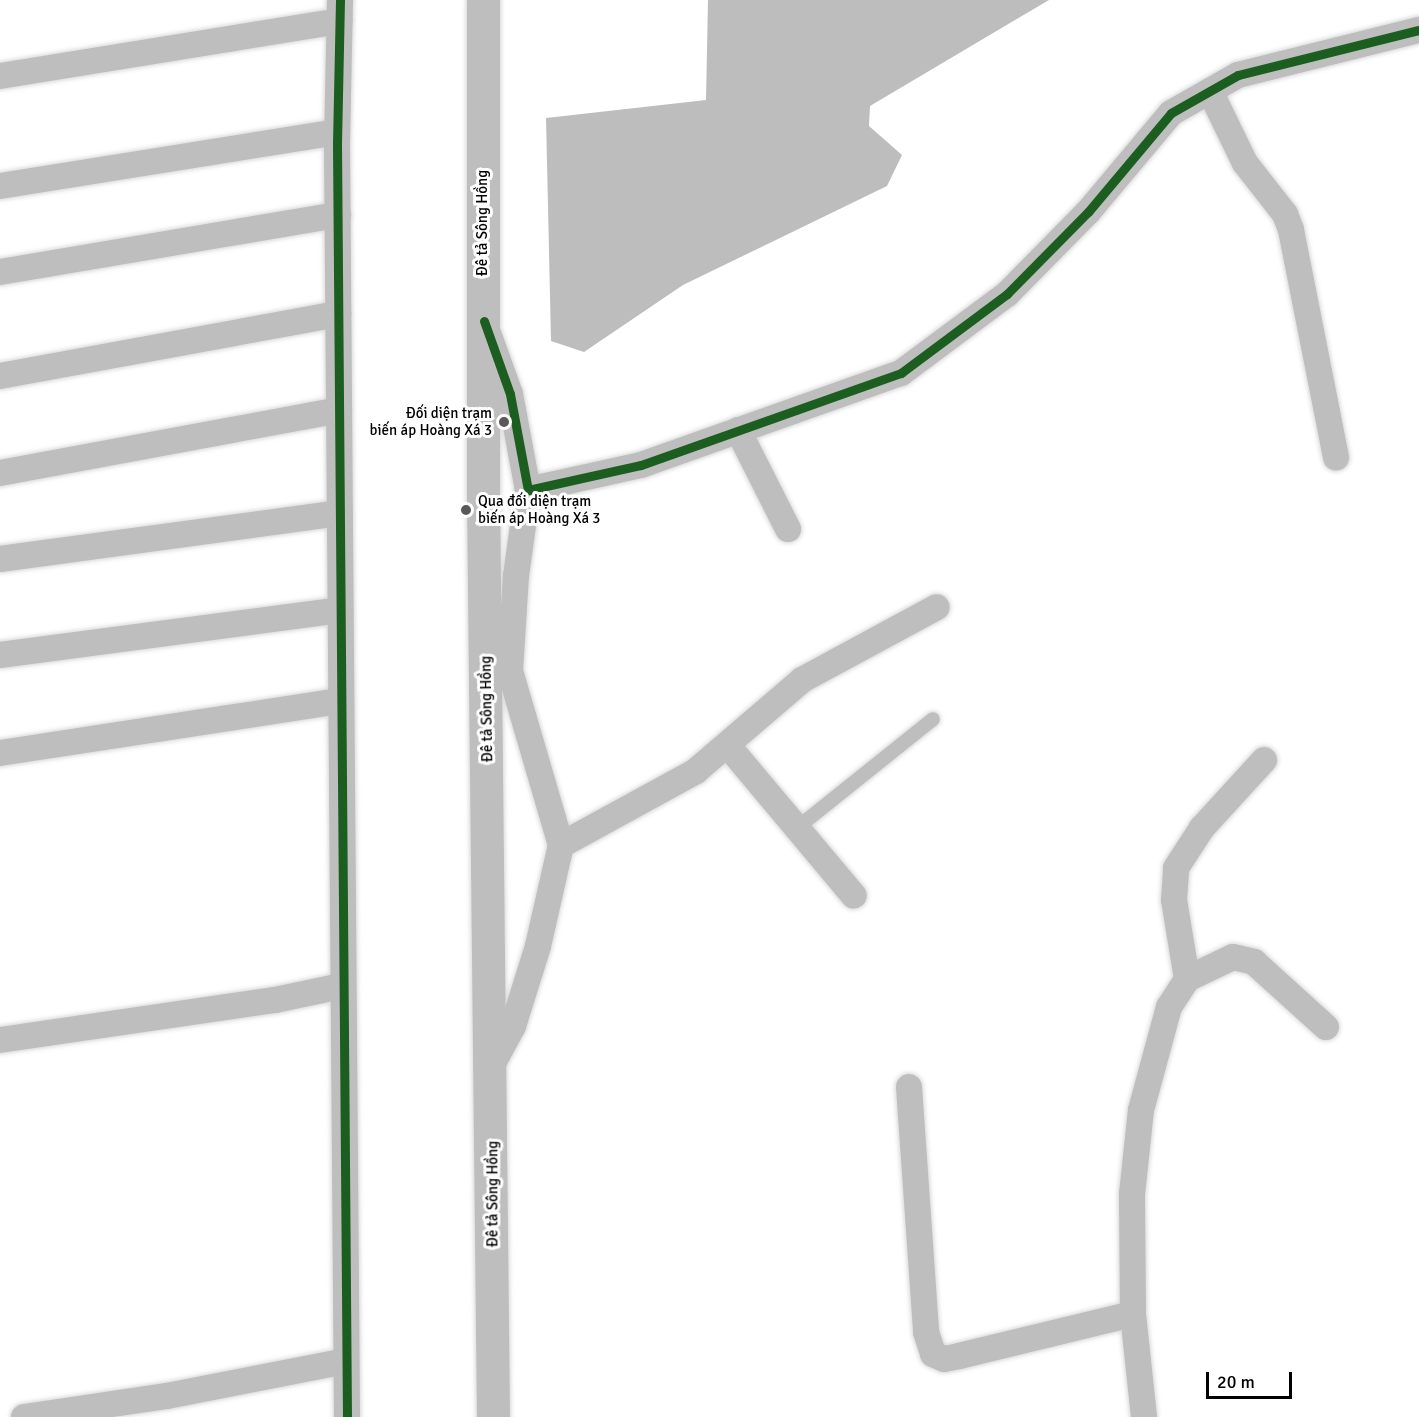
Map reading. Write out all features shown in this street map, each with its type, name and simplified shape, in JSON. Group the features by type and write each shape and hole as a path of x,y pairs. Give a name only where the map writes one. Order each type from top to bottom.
{"main road":[{"name":"Đê tả Sông Hồng","path":"483,0 484,321 498,673 492,1065 493,1417"}],"street":[{"path":"0,76 340,11 337,132 347,1417"},
{"path":"528,489 641,465 901,373 1007,294 1088,212 1171,113 1238,75 1419,30"},
{"path":"1210,91 1245,163 1285,214 1291,230 1336,458"},
{"path":"0,186 337,132"},
{"path":"0,272 338,215"},
{"path":"0,376 338,314"},
{"path":"484,321 510,394 528,489 516,576 498,673 561,845 538,946 513,1026 492,1065"},
{"path":"0,473 339,410"},
{"path":"738,430 788,530"},
{"path":"0,559 339,513"},
{"path":"561,845 616,818 696,771 729,747 746,726 802,680 937,607"},
{"path":"0,655 340,610"},
{"path":"0,753 340,701"},
{"path":"729,747 854,896"},
{"path":"1187,979 1174,900 1176,868 1202,828 1264,760"},
{"path":"1144,1417 1133,1314 1132,1194 1141,1110 1169,1007 1187,979 1233,957 1254,962 1326,1027"},
{"path":"0,1040 275,1000 342,986"},
{"path":"909,1087 926,1332 933,1353 952,1357 1133,1314"},
{"path":"24,1417 167,1396 345,1361"}],"lane":[{"path":"797,828 933,719"}],"shaded area":[{"path":"708,0 1049,0 870,106 869,126 902,155 887,186 683,285 584,352 551,341 546,118 706,100"}],"cycle path":[{"path":"340,0 337,144 347,1417"},
{"path":"484,321 510,394 528,490 641,465 901,373 1007,294 1088,212 1171,113 1238,75 1419,30"}],"place":[{"name":"Đối diện trạm biến áp Hoàng Xá 3","path":"504,422"},
{"name":"Qua đối diện trạm biến áp Hoàng Xá 3","path":"466,510"}]}
